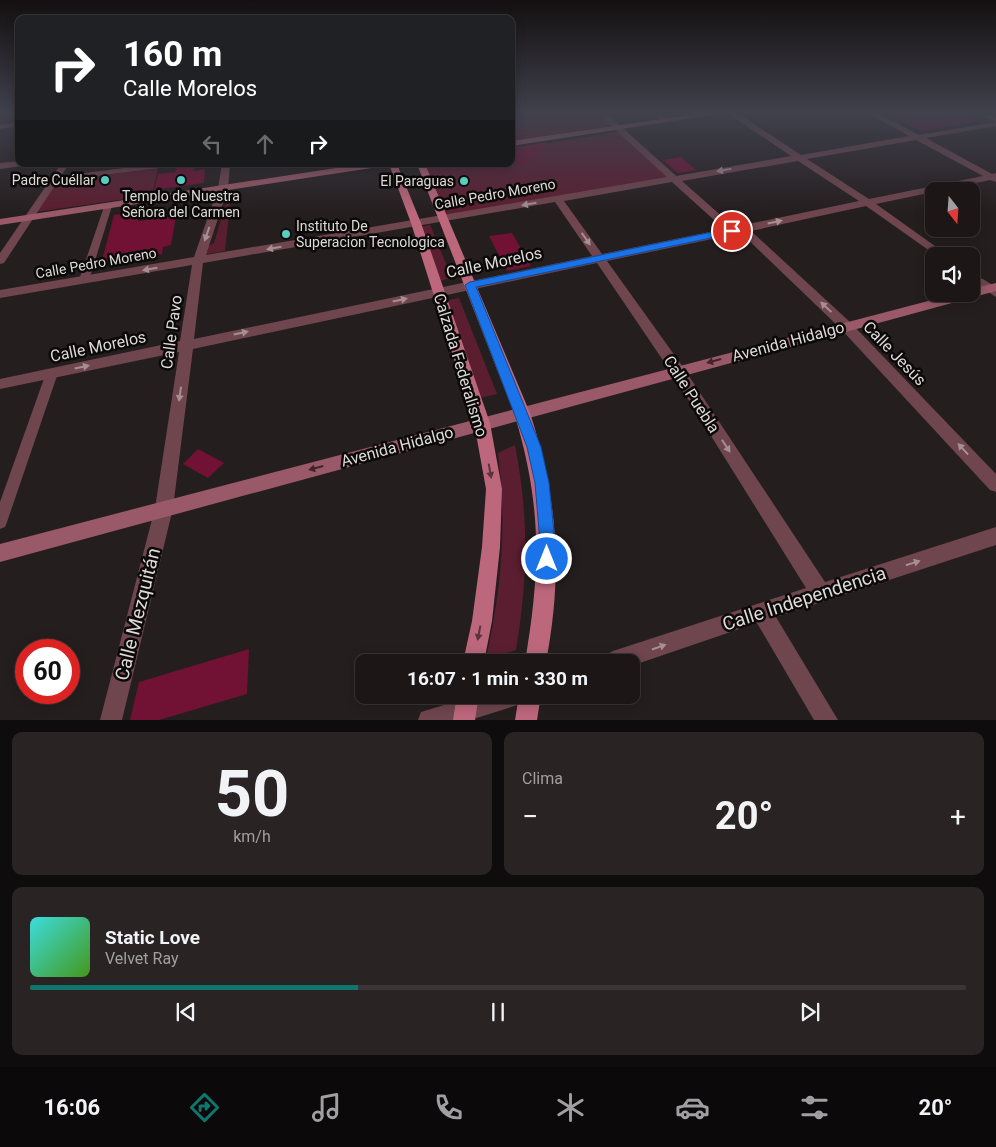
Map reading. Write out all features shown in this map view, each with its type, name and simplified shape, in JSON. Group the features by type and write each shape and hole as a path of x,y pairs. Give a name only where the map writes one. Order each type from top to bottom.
{"main road":[{"path":"0,222 359,167"},
{"name":"Calzada Federalismo","path":"394,167 416,223 482,423 494,490 491,547 482,621 476,654"},
{"name":"Calzada Federalismo","path":"422,167 534,447 542,483 548,542 545,610 537,654"},
{"name":"Avenida Hidalgo","path":"980,291 994,289"},
{"name":"Avenida Hidalgo","path":"0,553 936,302"},
{"path":"526,720 529,704"}],"street":[{"name":"Calle Jesús","path":"637,146 846,326 996,485"},
{"path":"781,146 931,247"},
{"name":"Calle Pedro Moreno","path":"0,294 866,146"},
{"path":"934,146 995,177"},
{"path":"0,166 15,164"},
{"path":"0,261 63,167"},
{"path":"55,179 141,167"},
{"name":"Calle Pavo","path":"164,508 198,261 223,188 226,167"},
{"name":"Calle Morelos","path":"0,384 995,177"},
{"name":"Calle Puebla","path":"558,199 678,370 821,593"},
{"path":"84,280 108,206"},
{"path":"980,280 994,289"},
{"path":"0,522 52,373"},
{"name":"Calle Mezquitán","path":"110,720 164,508"},
{"name":"Calle Independencia","path":"637,654 996,536"},
{"path":"761,612 826,720"},
{"path":"429,720 481,704"}],"shaded area":[{"path":"533,146 642,146 677,176 445,215 424,167 515,167 515,148"},
{"path":"134,167 158,167 152,195 36,212 58,176"},
{"path":"228,196 231,196 225,251 203,255 205,248 214,243"},
{"path":"430,225 452,278 439,281 419,227"},
{"path":"459,298 497,394 480,398 445,301"},
{"path":"515,445 520,472 525,523 525,572 516,650 503,654 487,654 496,606 501,556 502,506 498,453"}],"building":[{"path":"545,146 527,165 515,162 515,147"},
{"path":"681,157 696,170 678,173 663,160"},
{"name":"Templo de Nuestra Señora del Carmen","path":"176,167 195,167 194,171 205,169 204,183 154,190 158,174 175,172"},
{"path":"140,211 138,221 176,216 171,245 163,247 162,254 101,264 114,215"},
{"path":"512,233 531,266 507,271 489,236"},
{"path":"198,449 224,463 208,478 183,464"},
{"path":"249,649 247,694 159,720 130,720 139,682"}],"place":[{"name":"Padre Cuéllar","path":"105,180"},
{"name":"Templo de Nuestra Señora del Carmen","path":"181,180"},
{"name":"El Paraguas","path":"464,181"},
{"name":"Instituto De Superacion Tecnologica","path":"286,234"}],"route":[{"path":"547,559 548,542 542,483 534,447 470,285 732,231"}]}
